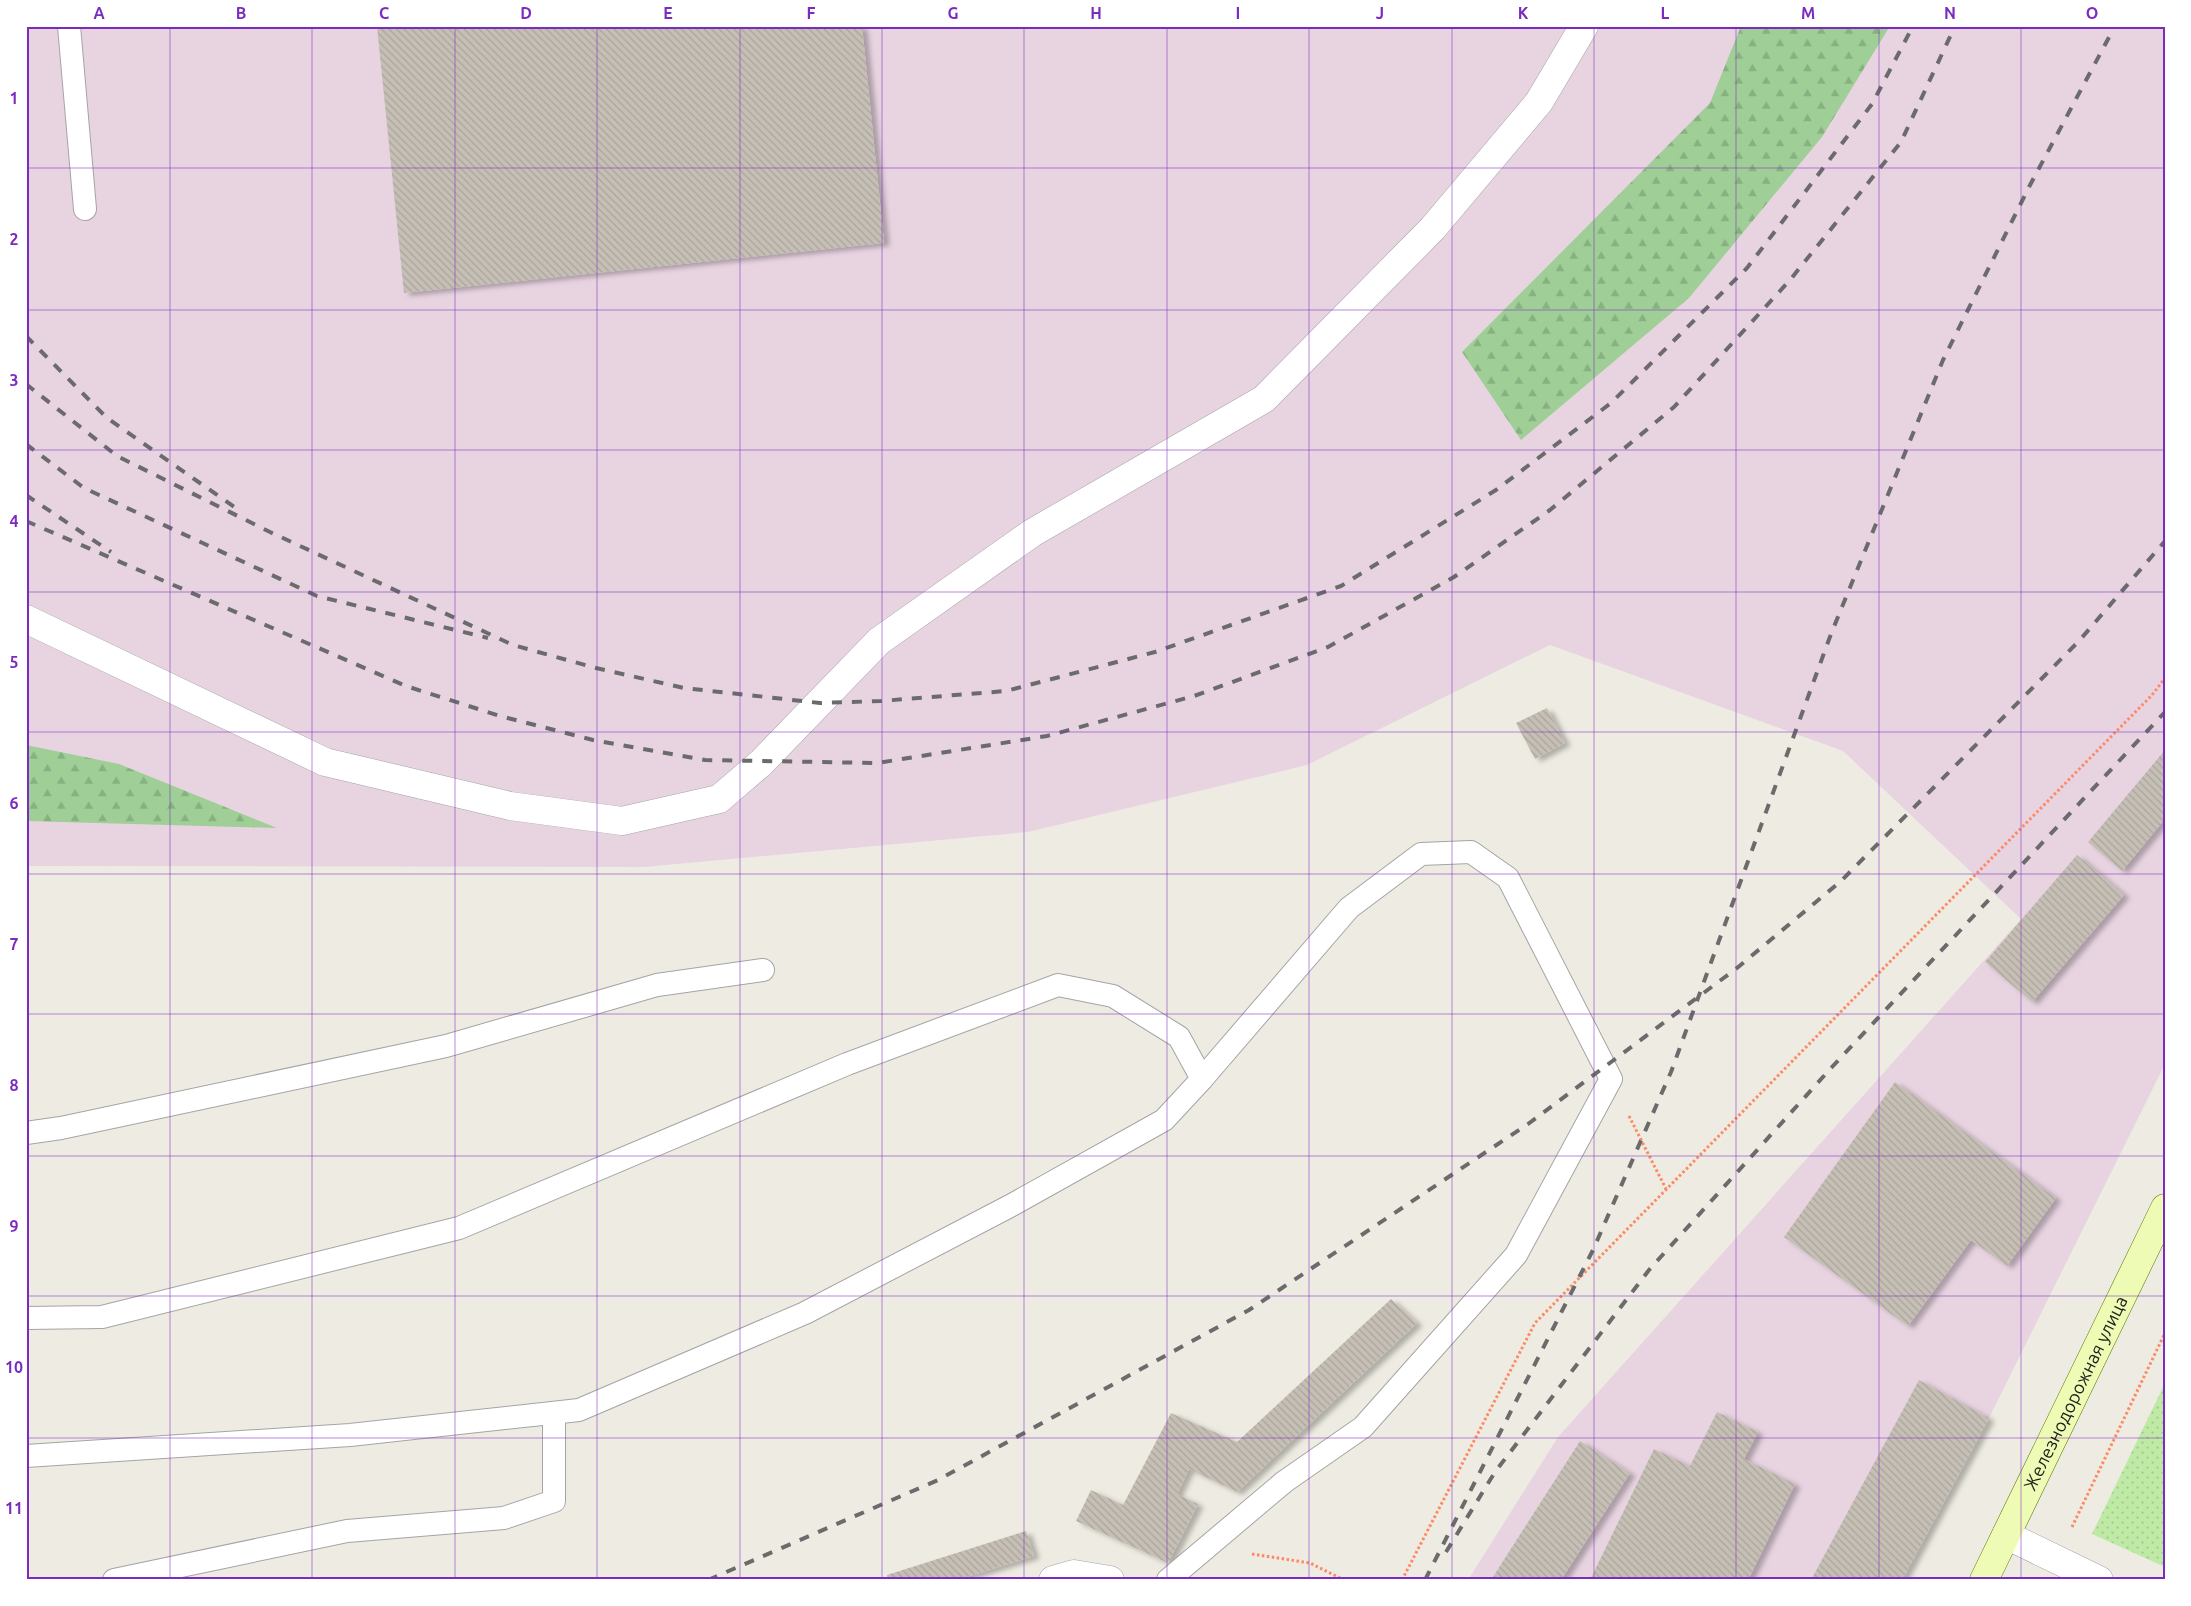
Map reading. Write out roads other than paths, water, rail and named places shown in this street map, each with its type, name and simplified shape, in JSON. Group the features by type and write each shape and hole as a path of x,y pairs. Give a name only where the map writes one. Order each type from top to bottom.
{"main road":[{"name":"Железнодорожная улица","path":"1984,1580 2165,1208"}],"street":[{"path":"26,619 325,762 510,806 622,821 719,799 761,763 879,641 1032,533 1264,399 1433,228 1539,102 1584,26"},
{"path":"2006,1535 2100,1580"},
{"path":"1054,1580 1074,1574 1110,1580"}],"lane":[{"path":"69,26 85,209"},
{"path":"26,1456 350,1436 579,1410 805,1313 1010,1206 1164,1120 1202,1079 1349,908 1421,854 1471,852 1508,878 1611,1080 1516,1256 1362,1427 1284,1482 1168,1580"},
{"path":"26,1133 61,1128 446,1046 656,985 763,970"},
{"path":"26,1318 102,1317 459,1228 847,1064 1058,985 1113,996 1179,1037 1202,1079"},
{"path":"114,1580 347,1531 504,1518 554,1501 554,1413"}],"railway":[{"path":"26,384 117,456 270,532 513,645 596,668 684,688 820,703 881,701 1006,691 1155,652 1341,586 1496,490 1611,403 1747,268 1872,104 1913,26"},
{"path":"26,521 406,686 500,716 593,740 705,760 877,763 1047,736 1194,696 1328,647 1454,577 1550,510 1674,407 1790,280 1901,142 1955,26"},
{"path":"1425,1580 1593,1250 1671,1072 1831,634 1943,360 2029,187 2115,26"},
{"path":"26,336 107,418 240,511"},
{"path":"26,444 84,488 317,596 488,638"},
{"path":"26,495 111,552"},
{"path":"708,1580 938,1480 1249,1310 1528,1124 1737,968 1841,881 2079,641 2165,541"},
{"path":"1446,1552 1495,1472 1649,1270 1832,1067 2165,712"}]}
